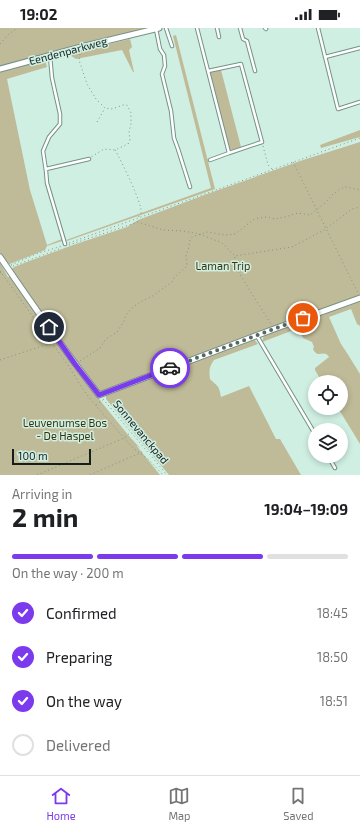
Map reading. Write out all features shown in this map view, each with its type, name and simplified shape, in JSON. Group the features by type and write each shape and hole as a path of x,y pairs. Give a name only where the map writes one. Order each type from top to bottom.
{"street":[{"name":"Eendenparkweg","path":"0,69 157,28"},
{"path":"0,257 75,364 99,395 360,298"}],"lane":[{"path":"157,28 160,49 164,55 165,66 162,74 171,111 174,138 190,187"},
{"path":"166,28 172,46"},
{"path":"197,28 229,153"},
{"path":"217,28 219,37"},
{"path":"240,28 243,39 248,41 255,71"},
{"path":"318,28 338,109 360,102"},
{"path":"325,57 360,48"},
{"path":"50,55 52,78 60,114 60,124 50,137 43,151 47,183 65,244"},
{"path":"208,71 241,64 262,142 210,160"},
{"path":"46,168 89,158"},
{"path":"257,335 309,423"},
{"path":"332,463 335,468"}],"path":[{"path":"0,44 10,33 18,28"},
{"path":"81,47 79,60 87,84 96,99 105,108 112,109 127,105 131,113 129,132 130,140 128,144 115,150 104,149 89,158"},
{"path":"97,122 105,108"},
{"path":"7,267 36,254 360,138"},
{"path":"262,142 268,165 272,169"},
{"path":"115,150 125,169 142,210 138,218"},
{"path":"293,161 360,298"},
{"path":"75,364 100,348 106,339 117,332 126,315 136,305 151,297 172,282 187,264 186,256 190,247 189,242 192,237 207,232 235,234 253,220 258,218 266,217 275,219 298,213 310,215 340,189 346,187 360,190"},
{"path":"235,256 292,247 326,228 352,209 360,207"},
{"path":"7,267 136,222 163,230 200,234 222,243 235,256"},
{"path":"235,256 234,265 274,329"},
{"name":"Sonnevanckpad","path":"0,272 96,406 133,448 156,467 163,475"},
{"path":"0,360 51,342"},
{"name":"Sonnevanckpad","path":"96,406 103,400 167,475"},
{"path":"37,475 124,438 131,432"},
{"path":"90,475 145,450"}],"green space":[{"path":"0,28 153,28 0,66"},
{"path":"176,35 215,189 67,241 66,240 211,188 173,36"},
{"path":"130,39 132,47 129,50 134,72 122,50 76,59 68,54"},
{"path":"45,60 47,67 7,79 30,190 47,245 62,239 62,241 47,246 45,250 10,264 7,263 0,254 0,72"},
{"path":"221,70 241,147 230,150 210,72"},
{"path":"360,130 360,137 321,148 320,145"},
{"name":"Laman Trip","path":"360,142 360,295 101,392 97,389 59,338 11,270 14,267 24,263 127,227 138,220 207,194 303,160"},
{"name":"Leuvenumse Bos - De Haspel","path":"0,263 8,277 9,273 103,404 141,449 136,445 160,475 0,475"},
{"path":"360,301 360,326 357,324 351,309 329,317 341,344 360,374 360,444 342,415 348,415 348,375 318,375 315,368 329,357 327,354 318,354 315,352 312,342 303,338 299,328 262,342 264,335"},
{"path":"254,339 258,344 214,360 210,369 210,379 218,386 221,397 249,386 276,439 280,439 301,475 169,475 106,399 106,395"}],"way so far":[{"path":"170,368 303,318"}],"route":[{"path":"49,327 99,395 170,368"}]}
